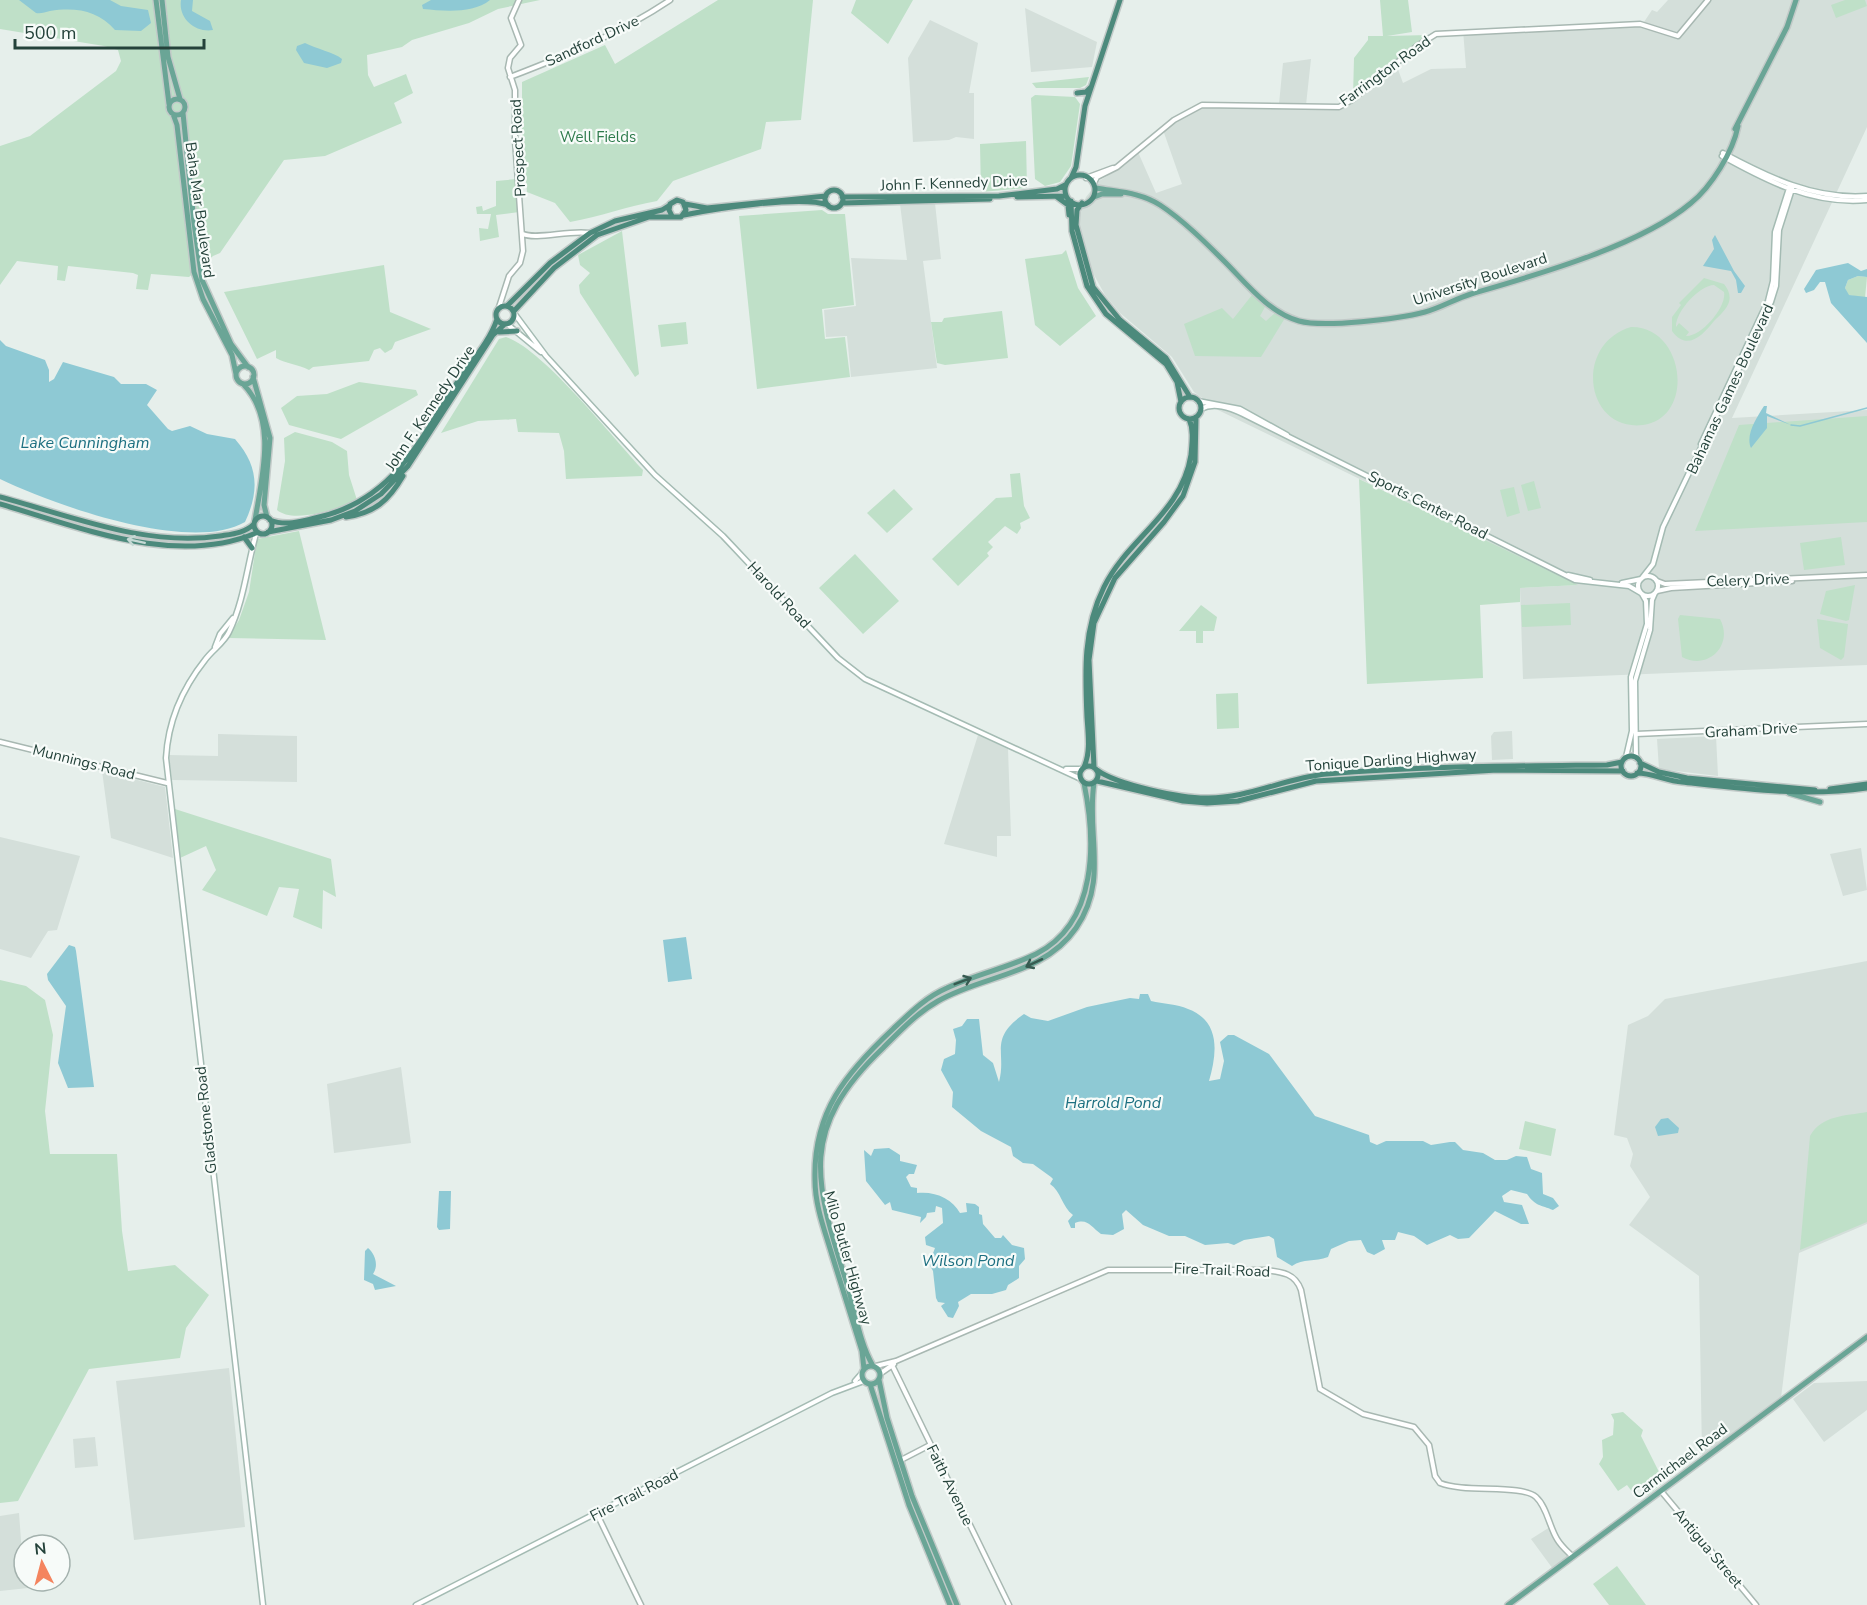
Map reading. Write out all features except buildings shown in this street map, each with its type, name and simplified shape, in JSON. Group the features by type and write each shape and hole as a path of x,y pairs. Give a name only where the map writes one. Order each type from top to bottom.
{"highway":[{"path":"1077,158 1084,178 1095,186 1094,197 1089,202 1071,201 1065,196 1065,185 1071,178 1077,158 1085,110 1119,0"},
{"path":"1085,110 1078,95 1092,87"},
{"path":"1071,178 1084,178"},
{"name":"John F. Kennedy Drive","path":"0,504 123,538 161,545 201,545 331,520 355,511 374,500 408,466 494,335 513,320 514,312 554,268 597,235 649,217 678,218 684,215 794,202 817,202 835,208 842,200 999,196 1057,189 1065,185"},
{"name":"John F. Kennedy Drive","path":"0,497 153,537 220,536 243,531 261,516 289,523 334,514 363,501 387,484 439,411 497,319 496,312 550,263 590,233 615,221 662,210 676,200 685,204 712,207 826,196 834,191 842,200 999,199 1065,196"},
{"path":"1049,195 1062,199 1068,205 1083,278 1101,309 1166,364 1177,382 1181,402 1180,413 1189,419 1192,437 1190,458 1178,495 1111,575 1091,620 1085,665 1088,751 1082,781"},
{"path":"826,196 828,205"},
{"path":"1071,201 1072,231"},
{"path":"1082,203 1077,210 1076,225 1084,261 1093,287 1113,314 1166,358 1190,397 1198,401 1201,409 1196,417 1197,454 1185,492 1164,522 1115,578 1094,623 1089,671 1095,782"},
{"path":"684,215 685,204"},
{"path":"669,205 672,216"},
{"path":"503,305 514,312"},
{"path":"497,319 506,324"},
{"path":"494,335 506,329 517,331"},
{"path":"1181,402 1190,397"},
{"path":"1189,419 1196,417"},
{"path":"255,522 261,533 272,527 268,518"},
{"path":"244,537 253,545"},
{"path":"1623,771 1624,759"},
{"name":"Tonique Darling Highway","path":"1096,769 1116,780 1176,795 1214,798 1246,794 1324,775 1505,764 1600,765 1624,759 1638,760 1659,772 1688,778 1795,790 1867,786"},
{"path":"1637,773 1638,760"},
{"path":"1083,768 1096,769"},
{"name":"Tonique Darling Highway","path":"1082,781 1183,801 1207,803 1238,801 1316,781 1497,770 1623,771 1629,775 1637,773 1669,781 1789,794 1828,793 1867,786"}],"main road":[{"path":"156,0 169,104 180,99 168,57 162,0"},
{"name":"Prospect Road","path":"503,305 508,276 523,257 515,140 515,90 508,63 521,45 511,18 519,0"},
{"name":"Sandford Drive","path":"510,77 626,26 670,0"},
{"name":"Farrington Road","path":"1095,186 1097,177 1115,168 1174,120 1202,105 1339,107 1417,46 1436,34 1640,24 1678,36 1708,0"},
{"name":"University Boulevard","path":"1095,186 1138,195 1166,210 1220,257 1256,293 1281,312 1297,320 1326,323 1426,312 1466,296 1526,279 1596,253 1674,216 1695,200 1707,184 1738,126 1786,27 1796,0"},
{"name":"Baha Mar Boulevard","path":"180,99 185,105 183,113 200,272 222,325 239,358 248,367"},
{"name":"Baha Mar Boulevard","path":"169,104 177,125 194,272 205,303 234,359 236,374"},
{"path":"173,114 183,113"},
{"path":"1723,155 1791,188 1837,196 1867,198"},
{"name":"Farrington Road","path":"1084,178 1115,168"},
{"name":"Bahamas Games Boulevard","path":"1641,578 1653,564 1667,519 1768,301 1773,280 1776,226 1791,188"},
{"name":"University Boulevard","path":"1094,197 1108,194 1138,195"},
{"path":"522,233 531,237 568,231 590,233"},
{"name":"Harold Road","path":"514,312 546,356"},
{"name":"Harold Road","path":"506,324 546,356 655,474 723,536 838,658 865,679 1060,768 1082,781"},
{"path":"255,522 264,461 264,435 257,405 238,380 236,374 240,368 248,367 252,371 270,438 264,508 268,518"},
{"path":"243,384 250,382 253,377"},
{"name":"Sports Center Road","path":"1198,401 1224,404 1240,409 1288,435"},
{"name":"Sports Center Road","path":"1201,409 1212,406 1232,409 1579,581 1629,586 1641,593"},
{"path":"253,545 261,533"},
{"name":"Gladstone Road","path":"214,648 225,640 230,631 244,591 253,545"},
{"name":"Bahamas Games Boulevard","path":"1653,564 1657,580"},
{"name":"Sports Center Road","path":"1568,575 1625,583 1641,578"},
{"name":"Celery Drive","path":"1657,580 1665,584 1867,575"},
{"path":"1624,759 1632,731 1631,677 1647,624 1646,602 1638,587 1641,578 1651,576 1657,580 1656,592 1652,600 1648,636 1636,676 1638,760"},
{"name":"Celery Drive","path":"1656,592 1840,576"},
{"path":"1641,593 1648,596 1656,592"},
{"name":"Gladstone Road","path":"234,616 185,688 173,717 166,753 167,783 262,1605"},
{"path":"225,627 230,631"},
{"path":"219,637 225,640"},
{"name":"Graham Drive","path":"1636,734 1867,724"},
{"name":"Munnings Road","path":"0,742 167,783"},
{"name":"Harold Road","path":"1060,768 1083,768"},
{"name":"Milo Butler Highway","path":"867,1382 863,1371 862,1351 816,1198 816,1159 824,1119 833,1098 850,1072 919,1006 948,987 1037,953 1068,927 1082,903 1089,877 1082,781"},
{"name":"Milo Butler Highway","path":"881,1373 874,1366 823,1206 820,1163 829,1122 855,1075 921,1012 949,995 1037,962 1057,949 1069,937 1085,913 1093,887 1096,862 1095,782"},
{"path":"1789,794 1820,802"},
{"name":"Fire Trail Road","path":"881,1373 894,1363 1108,1270 1265,1270 1291,1275 1296,1277 1301,1290 1320,1389 1367,1416 1414,1427 1429,1444 1435,1476 1442,1484 1472,1490 1497,1490 1534,1495 1540,1501 1557,1539 1572,1556"},
{"name":"Carmichael Road","path":"1508,1605 1867,1337"},
{"name":"Fire Trail Road","path":"874,1366 894,1363"},
{"name":"Faith Avenue","path":"894,1363 930,1445 1008,1605"},
{"path":"863,1371 874,1366"},
{"name":"Fire Trail Road","path":"416,1605 852,1383 863,1371"},
{"path":"881,1373 879,1380 900,1460 920,1520 957,1605"},
{"path":"879,1380 867,1382 909,1504 950,1605"},
{"name":"Fire Trail Road","path":"852,1383 867,1382"},
{"path":"900,1460 930,1445"},
{"name":"Antigua Street","path":"1661,1491 1756,1605"},
{"path":"597,1514 641,1605"}],"shaded area":[{"path":"1668,0 1867,0 1867,127 1732,418 1867,410 1867,665 1523,679 1520,588 1577,585 1218,410 1194,392 1172,357 1120,313 1105,295 1088,264 1079,227 1080,213 1086,197 1099,181 1125,165 1138,152 1156,193 1182,184 1163,130 1198,108 1216,105 1337,110 1348,105 1396,64 1403,83 1431,69 1466,68 1463,30 1644,22 1652,10 1657,12"},
{"path":"1025,8 1097,42 1092,67 1031,72"},
{"path":"930,20 978,43 969,93 974,93 974,139 956,137 949,140 913,142 908,58"},
{"path":"1311,59 1306,105 1279,104 1283,63"},
{"path":"935,203 941,259 923,261 937,368 851,377 847,336 826,337 824,310 856,306 851,258 907,260 900,204"},
{"path":"1512,731 1513,759 1492,760 1491,736 1494,732"},
{"path":"218,734 297,736 297,782 172,780 169,755 218,756"},
{"path":"978,735 1008,749 1011,836 997,836 997,857 944,844"},
{"path":"1716,736 1718,776 1659,769 1657,739"},
{"path":"102,771 165,787 173,858 111,838"},
{"path":"0,837 80,856 57,930 48,931 31,958 0,949"},
{"path":"1861,848 1867,890 1843,896 1830,854"},
{"path":"1867,961 1867,1224 1799,1253 1781,1398 1702,1455 1699,1276 1629,1225 1650,1197 1630,1166 1633,1154 1627,1138 1614,1135 1628,1025 1648,1016 1665,999"},
{"path":"401,1067 411,1143 334,1153 327,1084"},
{"path":"229,1368 245,1527 134,1540 116,1381"},
{"path":"1867,1381 1867,1410 1824,1442 1793,1399 1814,1383"},
{"path":"95,1437 98,1466 75,1468 73,1439"},
{"path":"19,1513 20,1533 12,1533 12,1590 0,1591 0,1516"},
{"path":"1550,1527 1571,1555 1553,1569 1531,1539"}],"green space":[{"path":"0,0 540,0 498,9 469,23 412,40 402,47 367,55 368,75 374,87 406,74 413,93 394,103 402,123 325,156 284,160 220,253 213,256 189,277 151,274 148,290 136,289 138,275 133,273 68,266 65,281 57,280 58,266 17,261 0,285 0,146 30,136 116,71 121,61 118,50 104,46 0,29"},
{"name":"Well Fields","path":"718,0 813,0 801,120 766,122 761,149 673,181 657,201 570,222 555,203 527,192 522,136 522,82 605,45 615,64"},
{"path":"856,0 913,0 888,44 851,13"},
{"path":"1380,0 1408,0 1412,32 1387,36 1429,35 1353,96 1354,58 1368,40 1368,36 1383,36"},
{"path":"1845,0 1865,0 1867,6 1836,18 1831,5"},
{"path":"1089,77 1086,85 1080,88 1036,88 1032,83"},
{"path":"1035,95 1075,97 1080,104 1071,166 1060,182 1045,186 1035,179 1031,98"},
{"path":"1026,141 1027,188 981,192 980,144"},
{"path":"517,179 519,212 496,215 499,237 480,241 479,228 488,229 491,214 477,214 476,207 482,206 483,211 496,206 496,181"},
{"path":"822,210 828,214 845,214 854,305 822,309 825,339 845,337 850,377 757,389 739,216"},
{"path":"622,231 639,374 635,377 580,293 579,285 590,273 580,265 578,255"},
{"path":"1066,250 1078,288 1096,316 1060,346 1035,325 1025,259 1062,254"},
{"path":"384,265 390,312 431,329 395,342 392,349 385,353 380,348 374,350 369,361 313,367 309,370 276,358 276,350 257,359 224,292"},
{"path":"1858,276 1867,277 1865,298 1848,295 1845,288 1848,280"},
{"path":"1704,278 1724,284 1728,290 1727,307 1700,336 1689,341 1683,340 1672,331 1672,317 1681,305 1679,303","holes":["1714,285 1724,292 1724,298 1717,313 1699,332 1686,336 1689,332 1679,323 1676,327 1684,307 1702,289"]},
{"path":"1252,295 1266,305 1260,316 1266,321 1276,312 1285,318 1261,357 1195,356 1184,324 1222,308 1233,319"},
{"path":"1002,311 1008,358 945,365 937,363 931,322 942,322 944,318"},
{"path":"686,322 688,344 661,347 658,325"},
{"path":"1631,327 1649,331 1663,341 1673,356 1677,373 1677,391 1671,407 1660,419 1643,425 1623,423 1608,415 1598,402 1594,385 1594,367 1600,350 1612,336"},
{"path":"506,337 539,358 558,376 643,470 642,476 566,479 564,451 559,433 518,432 516,419 478,421 441,433 499,339"},
{"path":"359,382 416,390 418,395 341,439 289,425 281,408 297,396 327,394"},
{"path":"1867,416 1867,522 1695,531 1739,425"},
{"path":"295,432 332,442 347,451 349,475 357,500 316,514 294,516 277,510 285,461 284,438"},
{"path":"1020,473 1024,506 1030,518 1020,523 1021,528 1017,534 1005,526 988,542 993,547 987,553 989,556 958,586 932,559 996,498 1012,497 1010,474"},
{"path":"1359,479 1578,585 1520,588 1520,602 1480,605 1483,678 1367,684"},
{"path":"1534,481 1541,508 1528,511 1521,485"},
{"path":"1514,487 1520,513 1507,517 1500,490"},
{"path":"894,489 913,509 887,533 867,513"},
{"path":"299,531 326,640 228,638 239,620 249,592 257,539"},
{"path":"1841,537 1845,565 1804,570 1800,543"},
{"path":"855,554 899,601 863,634 819,588"},
{"path":"1855,585 1849,620 1820,614 1826,591"},
{"path":"1570,603 1571,625 1522,627 1521,605"},
{"path":"1201,605 1217,617 1214,631 1203,631 1203,643 1196,643 1196,631 1179,631"},
{"path":"1680,615 1720,619 1724,638 1716,653 1701,661 1682,657 1678,619"},
{"path":"1817,619 1848,624 1844,657 1841,660 1820,648"},
{"path":"1238,693 1239,728 1217,729 1216,694"},
{"path":"175,809 331,859 336,897 323,890 322,929 293,917 299,889 279,887 267,916 202,890 216,870 206,846 180,858"},
{"path":"0,980 26,986 45,1000 53,1035 45,1111 50,1154 117,1154 122,1231 128,1271 175,1265 209,1295 186,1328 180,1358 89,1369 18,1501 0,1503"},
{"path":"1867,1112 1867,1222 1800,1250 1810,1136 1815,1129 1828,1120"},
{"path":"1525,1121 1556,1129 1551,1156 1519,1149"},
{"path":"1623,1412 1643,1430 1641,1436 1664,1482 1648,1495 1641,1488 1633,1493 1627,1485 1618,1491 1599,1464 1603,1457 1602,1440 1613,1435 1614,1420 1611,1414"},
{"path":"1617,1566 1646,1605 1609,1605 1593,1584"}],"water":[{"path":"19,0 110,0 121,6 148,10 151,23 141,31 115,30 101,18 86,12 60,10 36,13"},
{"path":"181,0 193,0 192,11 210,21 213,30 200,29 189,23 182,13"},
{"path":"431,0 490,0 467,10 423,9 422,5"},
{"path":"305,43 339,57 342,59 341,63 327,68 304,63 296,50 297,46"},
{"path":"1715,235 1734,271 1745,286 1741,293 1738,293 1736,280 1731,271 1703,266 1714,249 1712,240"},
{"path":"1848,263 1861,271 1867,269 1867,277 1858,276 1848,280 1845,288 1849,295 1867,297 1867,343 1831,303 1825,282 1820,282 1814,290 1806,293 1804,289 1816,270"},
{"name":"Lake Cunningham","path":"0,340 6,346 45,360 49,370 49,382 54,379 63,362 114,377 121,384 146,384 157,390 147,405 168,429 172,431 190,426 207,434 235,439 248,458 254,478 253,499 245,522 221,530 191,532 158,529 87,512 0,479"},
{"path":"1764,406 1767,406 1766,413 1791,425 1767,416 1767,428 1751,448 1751,432"},
{"path":"686,937 692,979 668,982 663,940"},
{"path":"69,945 75,947 76,951 94,1087 68,1088 58,1063 66,1006 48,980 47,974"},
{"name":"Harrold Pond","path":"1140,994 1148,994 1151,1001 1188,1009 1199,1014 1206,1022 1214,1039 1215,1050 1209,1081 1220,1079 1224,1061 1220,1042 1228,1035 1234,1035 1269,1054 1315,1116 1369,1135 1370,1142 1377,1145 1386,1141 1423,1141 1431,1145 1455,1142 1463,1150 1483,1153 1495,1160 1507,1160 1516,1156 1527,1157 1531,1169 1542,1173 1543,1194 1553,1198 1559,1206 1553,1210 1536,1203 1527,1194 1511,1190 1502,1196 1504,1202 1522,1205 1529,1224 1521,1224 1495,1211 1469,1238 1458,1239 1450,1235 1427,1245 1414,1236 1398,1232 1395,1240 1382,1240 1385,1249 1374,1255 1367,1252 1361,1240 1349,1241 1331,1249 1328,1257 1300,1262 1292,1266 1277,1257 1274,1239 1269,1236 1244,1240 1234,1245 1228,1243 1205,1245 1185,1236 1169,1236 1143,1225 1126,1210 1122,1214 1124,1229 1113,1235 1101,1234 1083,1222 1075,1223 1075,1228 1071,1228 1068,1221 1073,1215 1050,1184 1053,1179 1033,1164 1023,1163 1013,1156 1011,1147 981,1131 952,1107 953,1092 941,1070 944,1059 955,1054 956,1040 953,1029 962,1026 967,1019 979,1019 983,1055 993,1063 999,1082 1002,1039 1013,1023 1024,1014 1031,1018 1048,1021 1087,1007 1130,998 1139,999"},
{"path":"1668,1118 1679,1128 1678,1133 1658,1136 1655,1127 1661,1119"},
{"name":"Wilson Pond","path":"889,1148 900,1155 900,1161 917,1165 914,1174 906,1177 911,1187 917,1188 917,1193 931,1193 943,1197 960,1213 967,1212 966,1203 975,1204 979,1207 983,1224 995,1238 1001,1238 1003,1235 1012,1245 1024,1248 1025,1259 1019,1266 1019,1278 1008,1285 1006,1290 992,1294 971,1294 958,1302 959,1306 953,1318 948,1317 941,1306 945,1303 938,1302 936,1298 933,1271 929,1264 935,1248 926,1245 925,1237 943,1223 942,1208 936,1206 935,1212 927,1213 920,1223 921,1217 892,1210 890,1202 885,1205 866,1181 864,1150 871,1156 874,1149"},
{"path":"439,1191 451,1191 450,1229 439,1230 437,1227"},
{"path":"368,1248 375,1260 376,1267 373,1274 396,1286 375,1290 373,1284 364,1280 365,1251"}],"waterway":[{"path":"1791,425 1800,426 1867,408"}]}
